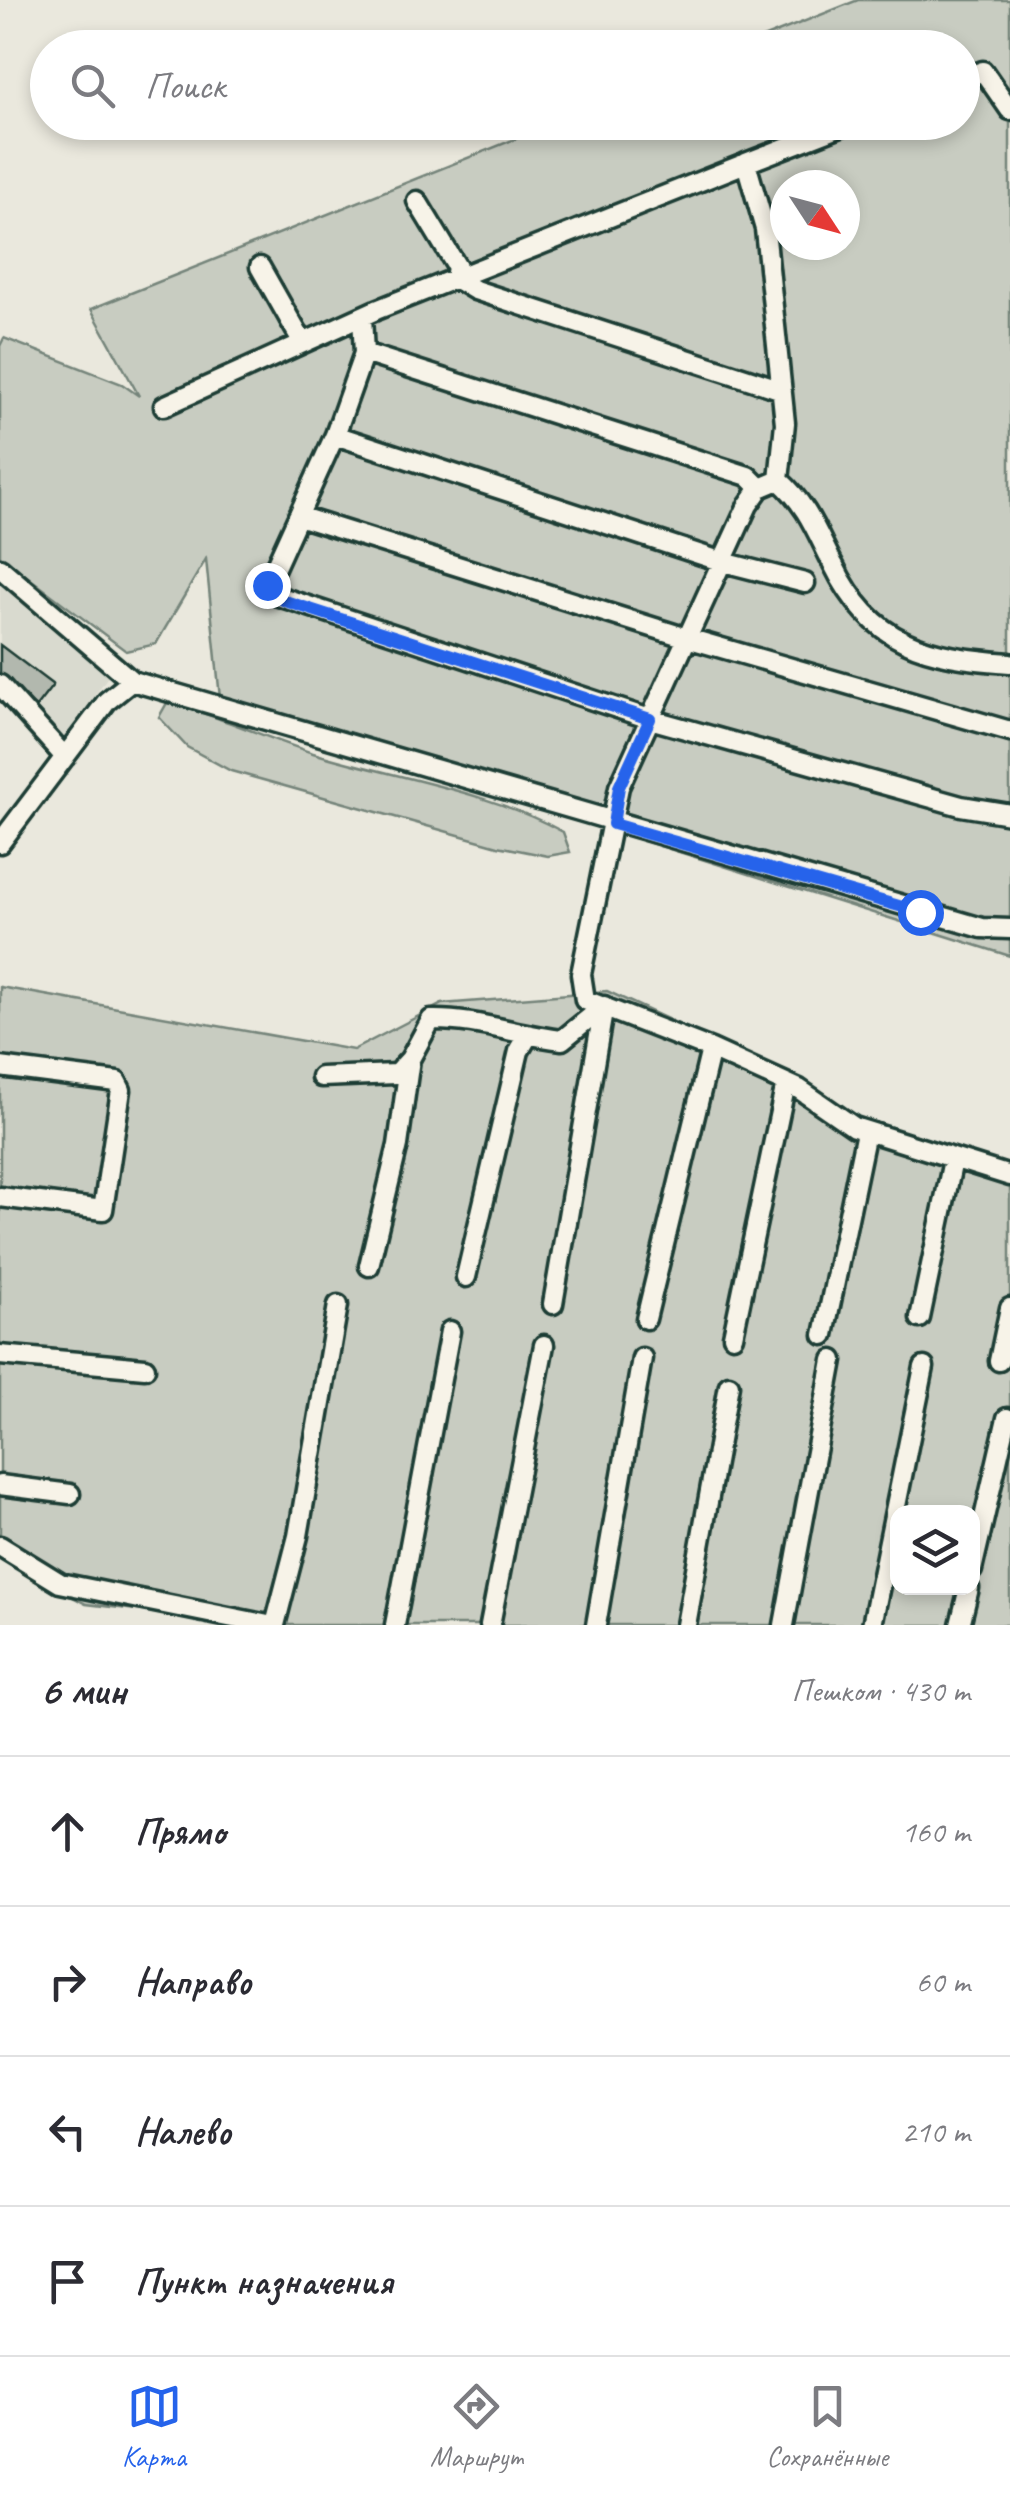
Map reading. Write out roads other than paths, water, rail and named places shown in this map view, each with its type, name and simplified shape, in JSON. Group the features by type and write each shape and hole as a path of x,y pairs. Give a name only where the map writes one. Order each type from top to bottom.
{"street":[{"path":"980,72 983,71 1010,110"},
{"path":"164,406 362,316 806,140"},
{"path":"746,164 765,229 778,389 785,422 780,480"},
{"path":"417,201 456,267 455,278"},
{"path":"260,268 303,343"},
{"path":"455,278 475,290 778,389"},
{"path":"362,316 364,353 335,435 267,585 272,594 650,719 961,806 1010,814"},
{"path":"364,353 748,476 760,488"},
{"path":"335,435 724,562 805,583"},
{"path":"780,480 760,488 619,787 581,974 585,1000 786,1083 866,1132 1010,1176"},
{"path":"780,480 804,502 853,600 884,634 940,656 1010,663"},
{"path":"298,516 687,638 1010,731"},
{"path":"0,568 132,681 613,824 982,928 1010,929"},
{"path":"0,843 107,701 132,681"},
{"path":"0,686 65,757"},
{"path":"369,1266 398,1144 410,1059 418,1036 431,1020 478,1022 528,1036 562,1040 604,1006"},
{"path":"553,1304 604,1006"},
{"path":"466,1276 519,1051 528,1036"},
{"path":"646,1319 711,1049"},
{"path":"322,1076 396,1074 410,1059"},
{"path":"0,1068 117,1082 121,1090 103,1210 0,1196"},
{"path":"733,1336 786,1083"},
{"path":"824,1335 866,1132"},
{"path":"920,1318 952,1160"},
{"path":"0,1546 60,1583 272,1625 298,1536 338,1305"},
{"path":"1000,1361 1010,1308"},
{"path":"395,1625 450,1331"},
{"path":"490,1625 544,1345"},
{"path":"0,1356 145,1368"},
{"path":"596,1625 642,1358"},
{"path":"784,1625 833,1360"},
{"path":"872,1625 924,1367"},
{"path":"686,1625 729,1385"},
{"path":"980,1535 1007,1418"},
{"path":"0,1485 70,1494"},
{"path":"960,1625 967,1595"}]}
